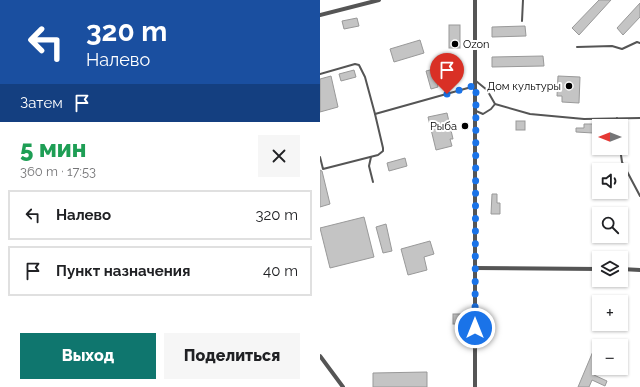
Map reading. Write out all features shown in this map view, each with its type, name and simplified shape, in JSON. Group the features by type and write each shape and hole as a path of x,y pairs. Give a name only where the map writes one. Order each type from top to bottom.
{"street":[{"path":"320,15 379,0"},
{"path":"475,0 475,387"},
{"path":"475,268 592,269"},
{"path":"628,270 640,270"},
{"path":"320,356 343,387"}],"lane":[{"path":"522,0 522,21"},
{"path":"577,47 612,46 622,49 637,42 640,43"},
{"path":"320,74 355,64 359,65 365,76 384,148 381,153 371,157 323,169 321,166 320,157"},
{"path":"375,114 476,83 488,90 495,104 530,114 584,119 640,118"},
{"path":"476,111 483,114 492,109 495,104"},
{"path":"621,155 622,162 640,196"},
{"path":"371,157 369,166 373,182"}],"building":[{"path":"599,0 611,0 579,35 572,28"},
{"path":"640,3 640,17 623,35 617,28"},
{"path":"357,18 359,26 344,29 342,21"},
{"path":"449,25 460,25 460,48 449,48"},
{"path":"525,26 526,36 492,37 492,27"},
{"path":"420,40 424,53 394,62 390,49"},
{"path":"543,56 544,66 492,67 492,57"},
{"path":"434,69 438,87 431,89 426,71"},
{"path":"354,70 356,77 341,81 339,74"},
{"path":"331,76 338,107 320,112 320,79"},
{"name":"Дом культуры","path":"558,76 580,77 579,103 562,102 562,96 557,96"},
{"path":"447,113 453,139 450,139 452,146 436,150 428,117"},
{"path":"516,121 525,121 525,130 516,130"},
{"path":"584,124 592,124 592,133 576,132 576,128 584,128"},
{"path":"405,158 407,166 389,171 387,163"},
{"path":"320,170 322,171 330,204 320,207"},
{"path":"492,194 497,194 497,203 500,203 500,214 491,214"},
{"path":"364,217 374,257 330,268 320,228"},
{"path":"386,224 392,251 383,253 376,227"},
{"path":"430,241 434,254 424,257 427,270 408,275 401,249"},
{"path":"453,314 463,314 463,324 453,324"},
{"path":"592,354 592,375 607,381 605,386 592,380 589,387 578,387"},
{"path":"427,372 427,387 373,387 373,373"}],"place":[{"name":"Ozon","path":"455,44"},
{"name":"Дом культуры","path":"569,86"},
{"name":"Рыба","path":"465,126"}],"route":[{"path":"447,94 476,85 475,328"}]}
